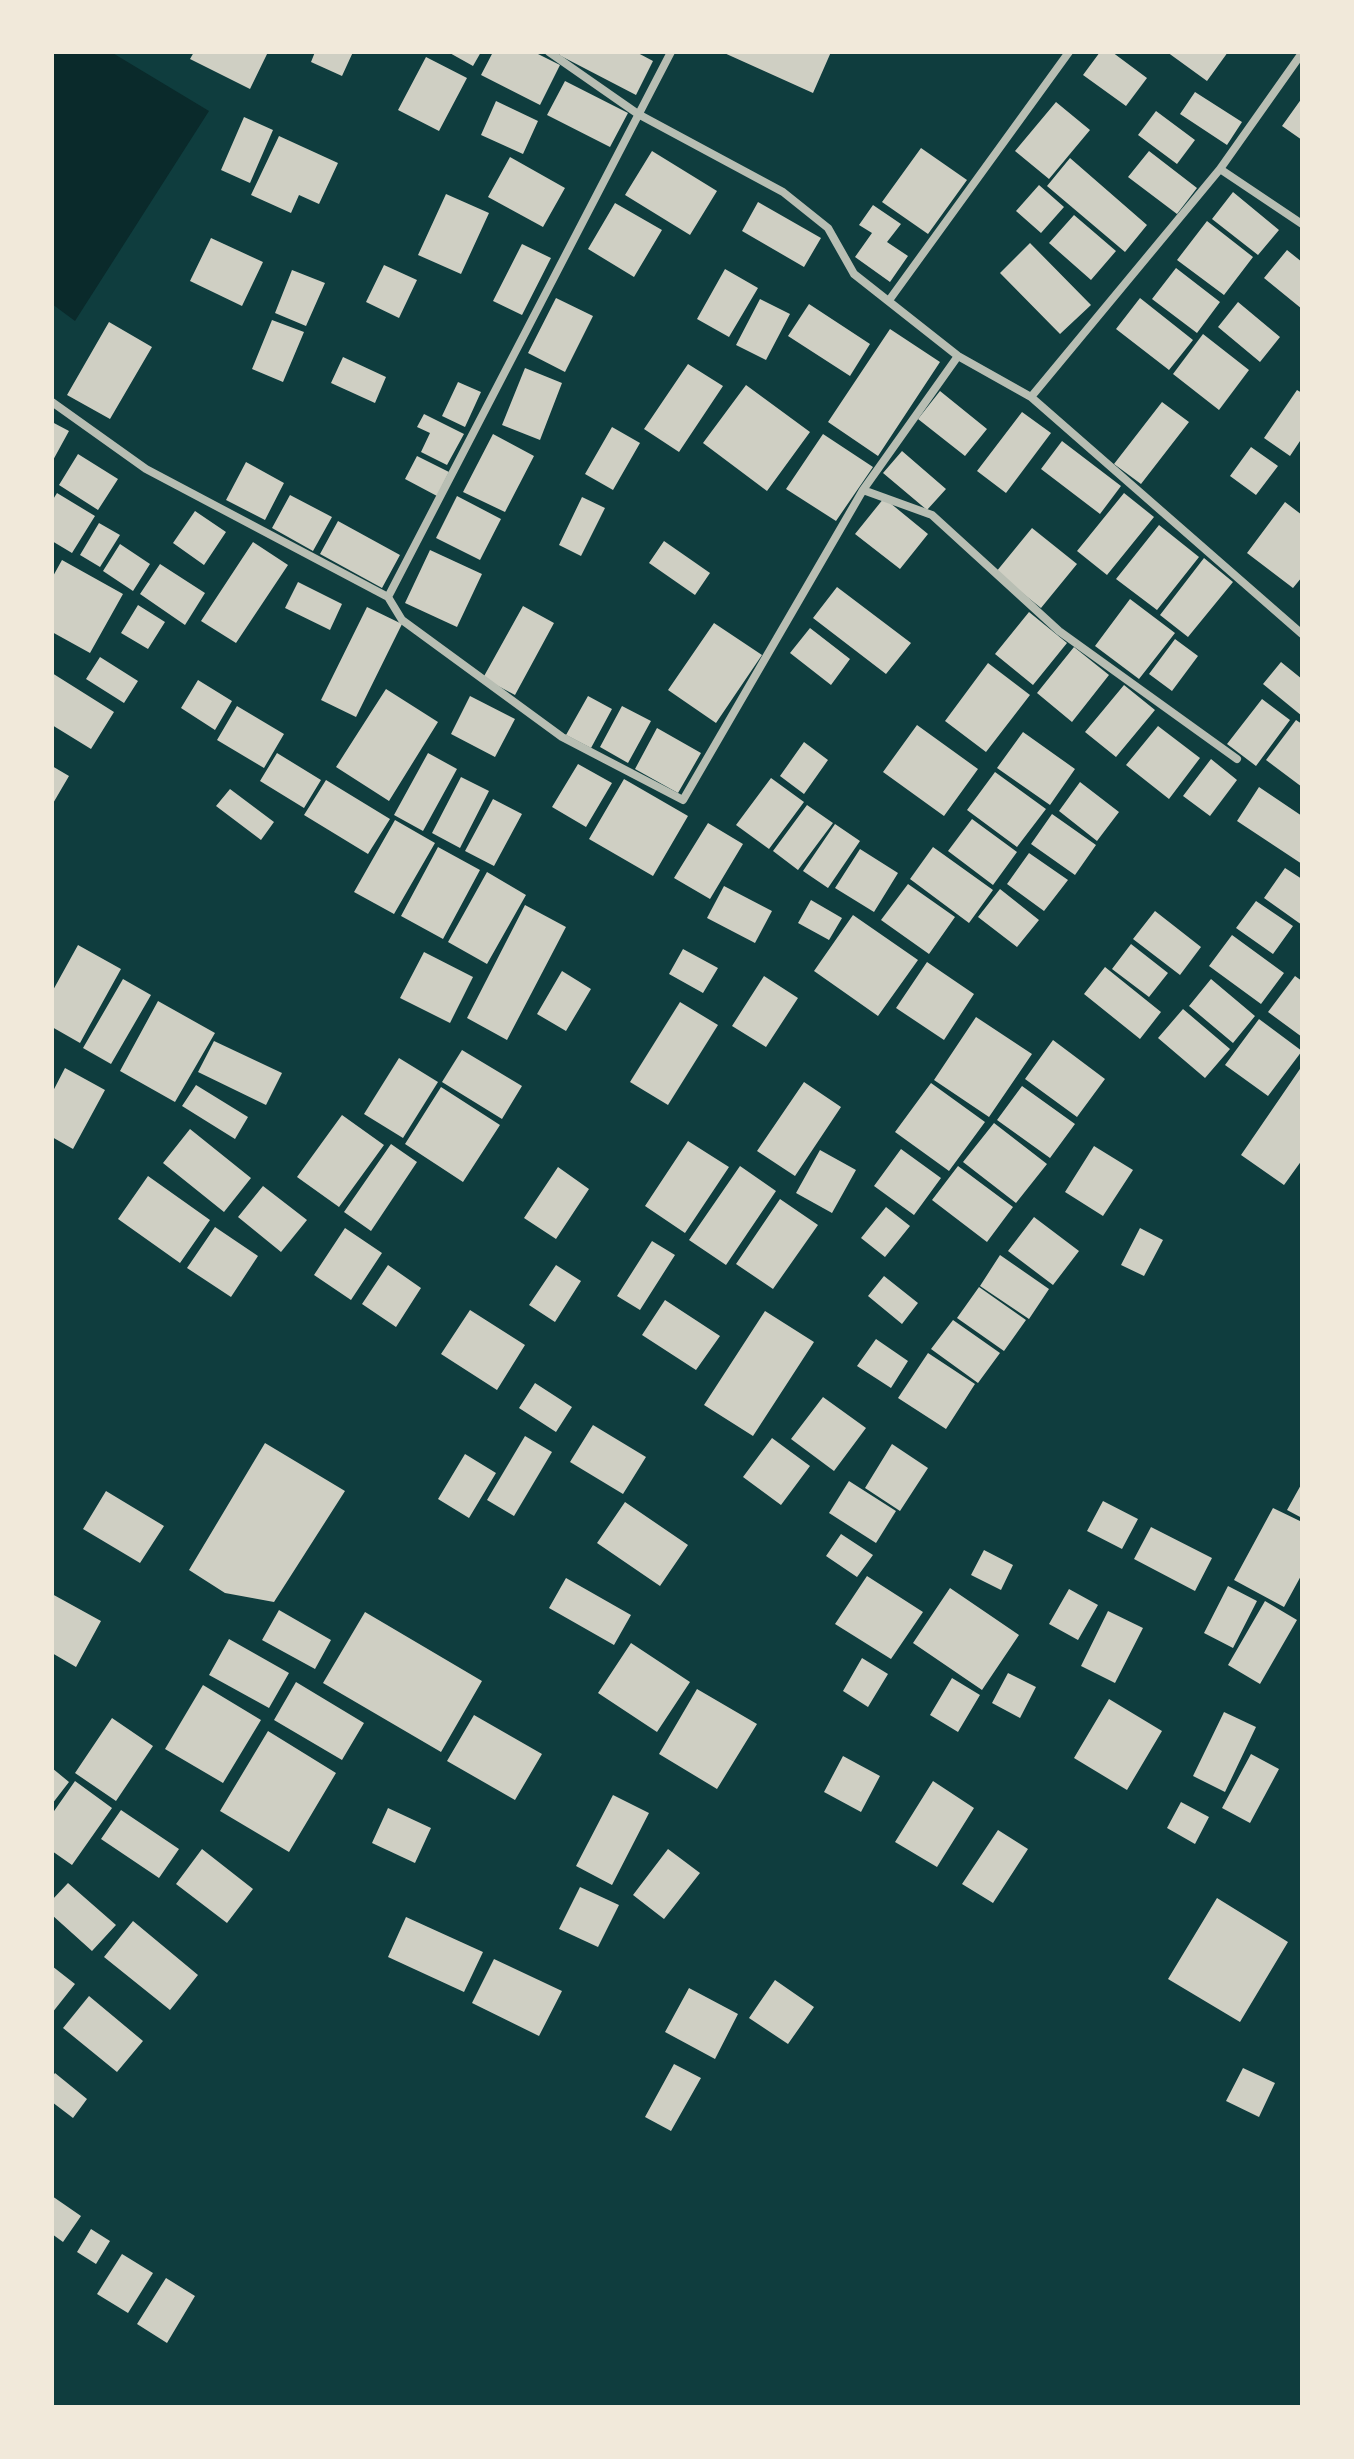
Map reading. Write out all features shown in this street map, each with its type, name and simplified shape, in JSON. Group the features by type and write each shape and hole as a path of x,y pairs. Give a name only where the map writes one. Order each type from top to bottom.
{"street":[{"path":"549,52 638,114 783,192 828,228 854,274 890,299 958,356 1031,397 1302,634"},
{"path":"388,597 671,52"},
{"path":"890,299 1069,52"},
{"path":"1031,397 1220,169 1302,53"},
{"path":"1220,169 1302,224"},
{"path":"52,402 146,469 388,597 402,620 562,737 683,800 863,490 958,356"},
{"path":"863,490 932,515 1059,631 1237,759"}],"water":[{"path":"52,52 111,52 209,111 75,321 52,304"}],"building":[{"path":"194,52 268,52 250,89 190,59"},
{"path":"315,52 353,52 342,76 311,62"},
{"path":"448,52 481,52 473,66"},
{"path":"493,52 534,52 560,65 540,105 481,75"},
{"path":"561,52 636,52 653,61 636,95 559,55"},
{"path":"722,52 831,52 813,93"},
{"path":"1100,52 1112,52 1147,78 1126,106 1083,75"},
{"path":"1167,52 1228,52 1207,81"},
{"path":"426,57 467,78 439,131 398,110"},
{"path":"565,81 628,113 610,147 547,115"},
{"path":"1195,92 1242,122 1227,145 1180,114"},
{"path":"1302,98 1302,140 1282,126"},
{"path":"496,101 538,121 523,154 481,135"},
{"path":"1056,102 1090,130 1049,179 1015,151"},
{"path":"1156,111 1195,140 1177,164 1138,135"},
{"path":"244,117 273,130 250,183 221,170"},
{"path":"279,136 338,163 319,204 299,195 291,213 251,195"},
{"path":"921,148 967,180 928,234 882,202"},
{"path":"652,151 717,191 690,235 625,195"},
{"path":"1149,151 1197,188 1177,214 1128,177"},
{"path":"510,157 565,188 543,227 488,197"},
{"path":"1070,158 1147,225 1125,252 1047,186"},
{"path":"1039,185 1064,207 1041,233 1016,211"},
{"path":"1233,192 1279,230 1258,255 1212,219"},
{"path":"446,194 489,213 461,274 418,255"},
{"path":"758,202 821,238 804,267 742,231"},
{"path":"615,203 662,230 634,277 588,249"},
{"path":"873,205 901,224 887,242 908,256 890,282 855,257 872,233 859,225"},
{"path":"1074,215 1116,251 1091,280 1049,243"},
{"path":"1207,221 1253,257 1224,295 1177,260"},
{"path":"211,238 263,262 242,306 190,281"},
{"path":"1030,243 1091,305 1060,334 1000,273"},
{"path":"522,244 551,258 522,315 493,301"},
{"path":"1287,250 1302,262 1302,309 1264,278"},
{"path":"384,265 417,280 399,318 366,302"},
{"path":"1176,268 1220,302 1197,333 1152,299"},
{"path":"725,269 758,288 729,337 697,319"},
{"path":"292,270 325,283 306,326 275,313"},
{"path":"556,298 593,316 565,372 528,353"},
{"path":"1140,298 1193,340 1169,370 1116,329"},
{"path":"760,299 790,314 766,360 736,345"},
{"path":"1238,302 1280,337 1260,362 1218,327"},
{"path":"809,304 870,344 850,376 788,336"},
{"path":"272,320 304,332 283,382 252,369"},
{"path":"109,322 152,347 110,419 67,395"},
{"path":"890,329 940,362 878,456 828,422"},
{"path":"1203,334 1249,370 1219,410 1173,374"},
{"path":"343,357 386,377 375,403 331,383"},
{"path":"688,364 723,386 679,452 644,429"},
{"path":"525,368 562,383 540,440 502,425"},
{"path":"458,382 481,392 465,427 442,416"},
{"path":"746,385 810,432 767,491 703,443"},
{"path":"1297,390 1302,393 1302,438 1290,456 1264,438"},
{"path":"940,391 987,429 965,456 918,419"},
{"path":"1162,402 1189,422 1141,484 1114,464"},
{"path":"1022,412 1051,433 1006,493 977,471"},
{"path":"424,414 464,434 447,465 421,452 430,433 417,427"},
{"path":"52,422 69,431 52,462"},
{"path":"612,427 640,443 613,490 585,474"},
{"path":"493,434 534,456 505,512 463,492"},
{"path":"823,434 873,467 836,521 786,489"},
{"path":"1062,441 1121,486 1100,514 1041,469"},
{"path":"1251,447 1278,466 1256,495 1230,476"},
{"path":"902,451 946,489 927,510 883,473"},
{"path":"78,454 118,479 98,510 59,485"},
{"path":"417,456 449,472 437,496 405,479"},
{"path":"246,462 284,483 265,520 226,500"},
{"path":"57,493 95,516 72,553 52,541 52,501"},
{"path":"1124,493 1154,517 1107,575 1077,551"},
{"path":"290,495 332,517 313,551 272,528"},
{"path":"457,496 501,519 480,560 436,538"},
{"path":"582,497 605,508 581,556 559,545"},
{"path":"884,498 928,534 900,569 855,534"},
{"path":"1285,502 1302,515 1302,577 1293,588 1247,553"},
{"path":"195,511 226,532 204,565 173,543"},
{"path":"338,521 400,555 382,588 320,554"},
{"path":"99,523 120,535 100,567 80,555"},
{"path":"1159,525 1199,557 1157,610 1116,579"},
{"path":"1032,528 1077,564 1041,608 996,572"},
{"path":"664,541 710,573 695,595 649,563"},
{"path":"253,542 288,565 236,643 201,621"},
{"path":"120,544 150,564 133,591 103,571"},
{"path":"430,550 482,574 457,627 405,603"},
{"path":"1204,558 1233,582 1188,637 1160,615"},
{"path":"62,560 123,594 90,653 52,632 52,578"},
{"path":"160,564 205,593 185,625 140,594"},
{"path":"298,582 342,604 330,630 285,608"},
{"path":"837,587 911,643 886,674 813,618"},
{"path":"1130,599 1175,633 1139,679 1095,646"},
{"path":"138,605 165,622 148,649 121,633"},
{"path":"523,606 554,623 515,695 483,678"},
{"path":"367,607 402,624 356,717 321,700"},
{"path":"1029,612 1067,643 1033,685 995,654"},
{"path":"714,623 762,655 716,723 668,690"},
{"path":"810,628 850,659 831,685 790,653"},
{"path":"1175,639 1198,656 1172,691 1149,674"},
{"path":"1074,647 1109,675 1072,722 1037,693"},
{"path":"100,657 138,681 124,703 86,679"},
{"path":"1281,662 1302,679 1302,716 1263,684"},
{"path":"988,663 1030,695 986,752 945,721"},
{"path":"52,673 114,712 91,749 52,725"},
{"path":"198,680 232,701 215,730 181,708"},
{"path":"1124,685 1155,710 1116,757 1085,732"},
{"path":"386,689 438,722 389,801 336,767"},
{"path":"470,696 515,719 495,757 451,734"},
{"path":"588,696 612,709 591,748 566,735"},
{"path":"1262,699 1290,720 1256,766 1227,744"},
{"path":"237,706 284,734 264,768 217,740"},
{"path":"622,706 651,721 628,763 600,747"},
{"path":"1296,720 1302,724 1302,787 1266,760"},
{"path":"917,725 978,769 944,816 883,772"},
{"path":"1158,726 1200,758 1169,799 1126,765"},
{"path":"657,728 701,753 678,793 635,769"},
{"path":"1023,732 1075,769 1050,805 997,768"},
{"path":"804,742 828,760 804,794 780,776"},
{"path":"277,753 321,780 304,808 260,781"},
{"path":"428,753 457,769 423,831 394,815"},
{"path":"1211,759 1237,780 1210,816 1183,796"},
{"path":"578,764 612,783 586,827 552,807"},
{"path":"52,766 69,776 52,805"},
{"path":"995,772 1046,809 1017,847 967,810"},
{"path":"461,777 489,791 460,848 432,833"},
{"path":"771,778 804,802 769,849 736,825"},
{"path":"624,779 688,816 653,876 589,839"},
{"path":"326,780 390,819 368,854 304,815"},
{"path":"1080,782 1119,812 1097,841 1059,811"},
{"path":"1259,787 1302,816 1302,864 1237,821"},
{"path":"230,789 274,822 261,840 216,806"},
{"path":"493,799 522,814 494,866 465,851"},
{"path":"807,805 833,823 798,870 773,851"},
{"path":"1052,814 1096,845 1075,875 1031,844"},
{"path":"972,819 1017,852 993,885 948,851"},
{"path":"395,820 435,843 394,914 354,892"},
{"path":"708,823 743,844 710,899 674,878"},
{"path":"835,824 860,841 828,888 803,871"},
{"path":"438,847 480,870 443,939 401,916"},
{"path":"933,847 993,890 969,923 910,879"},
{"path":"860,849 898,873 874,912 835,888"},
{"path":"1029,853 1068,880 1044,911 1007,884"},
{"path":"1285,868 1302,879 1302,925 1264,898"},
{"path":"487,872 526,895 487,964 448,942"},
{"path":"908,884 955,917 929,954 881,920"},
{"path":"724,886 772,911 755,943 707,918"},
{"path":"1000,889 1039,920 1017,947 978,917"},
{"path":"811,900 842,918 829,940 798,923"},
{"path":"1256,901 1293,926 1273,954 1236,928"},
{"path":"525,905 566,927 507,1040 467,1018"},
{"path":"1155,911 1201,947 1180,975 1133,939"},
{"path":"853,915 918,960 878,1016 814,971"},
{"path":"1232,935 1284,973 1261,1004 1209,966"},
{"path":"1131,944 1168,973 1149,997 1112,969"},
{"path":"78,945 121,969 80,1043 52,1027 52,992"},
{"path":"683,949 718,968 703,993 669,974"},
{"path":"424,952 473,977 450,1023 400,998"},
{"path":"927,962 974,994 944,1040 896,1008"},
{"path":"1105,967 1161,1012 1140,1039 1084,994"},
{"path":"562,971 591,989 566,1031 537,1014"},
{"path":"764,976 798,998 766,1047 732,1026"},
{"path":"1295,976 1302,981 1302,1037 1268,1012"},
{"path":"123,979 151,995 111,1064 83,1048"},
{"path":"1211,979 1255,1016 1233,1043 1189,1006"},
{"path":"158,1001 215,1033 175,1102 120,1071"},
{"path":"680,1002 718,1025 668,1105 630,1082"},
{"path":"1183,1009 1230,1049 1205,1078 1158,1038"},
{"path":"976,1017 1032,1054 989,1117 934,1080"},
{"path":"1259,1019 1302,1051 1268,1096 1225,1065"},
{"path":"1053,1040 1105,1079 1077,1117 1025,1079"},
{"path":"214,1041 282,1073 266,1105 198,1072"},
{"path":"462,1050 522,1086 502,1119 442,1082"},
{"path":"399,1058 438,1082 403,1138 364,1114"},
{"path":"1302,1066 1302,1160 1284,1185 1241,1155"},
{"path":"65,1068 105,1090 73,1149 52,1137 52,1093"},
{"path":"804,1082 841,1107 795,1176 757,1151"},
{"path":"931,1083 985,1122 949,1171 895,1132"},
{"path":"196,1085 248,1117 235,1139 182,1106"},
{"path":"1022,1086 1075,1124 1050,1158 997,1120"},
{"path":"441,1087 500,1125 463,1182 405,1144"},
{"path":"342,1115 384,1145 339,1207 297,1177"},
{"path":"994,1123 1047,1164 1016,1203 963,1162"},
{"path":"190,1129 251,1178 224,1212 163,1163"},
{"path":"688,1141 729,1167 685,1233 645,1206"},
{"path":"391,1144 417,1162 371,1231 344,1212"},
{"path":"1094,1146 1133,1170 1103,1216 1065,1192"},
{"path":"901,1149 941,1178 914,1215 874,1186"},
{"path":"820,1150 856,1170 832,1213 796,1193"},
{"path":"740,1166 776,1191 726,1265 689,1240"},
{"path":"958,1166 1013,1207 987,1242 932,1200"},
{"path":"558,1167 589,1189 556,1239 524,1218"},
{"path":"148,1176 210,1220 180,1263 118,1219"},
{"path":"263,1186 307,1220 281,1252 238,1217"},
{"path":"780,1199 818,1225 773,1289 736,1264"},
{"path":"886,1207 910,1226 885,1257 861,1238"},
{"path":"1034,1217 1079,1251 1053,1285 1008,1251"},
{"path":"215,1227 258,1256 231,1297 187,1268"},
{"path":"345,1228 382,1253 351,1300 314,1275"},
{"path":"1140,1228 1163,1240 1144,1276 1121,1265"},
{"path":"652,1241 675,1255 640,1310 617,1296"},
{"path":"1000,1255 1049,1289 1029,1319 980,1286"},
{"path":"388,1265 421,1288 396,1327 362,1304"},
{"path":"556,1265 581,1281 555,1322 529,1305"},
{"path":"884,1276 918,1303 902,1324 868,1296"},
{"path":"979,1287 1026,1320 1004,1351 957,1318"},
{"path":"665,1300 720,1336 696,1370 642,1335"},
{"path":"470,1310 525,1345 497,1390 441,1354"},
{"path":"765,1311 814,1342 753,1436 704,1405"},
{"path":"953,1320 1000,1353 978,1383 931,1349"},
{"path":"876,1339 908,1361 891,1388 857,1366"},
{"path":"928,1353 975,1384 946,1429 898,1398"},
{"path":"535,1383 572,1407 556,1432 519,1408"},
{"path":"823,1397 866,1428 834,1471 791,1439"},
{"path":"593,1425 646,1457 623,1494 570,1462"},
{"path":"525,1436 552,1452 514,1516 487,1500"},
{"path":"772,1438 810,1466 781,1505 743,1477"},
{"path":"265,1443 345,1491 274,1602 225,1593 189,1570"},
{"path":"892,1444 928,1468 900,1511 865,1488"},
{"path":"465,1454 496,1473 469,1518 438,1499"},
{"path":"849,1481 896,1511 876,1543 829,1513"},
{"path":"1302,1483 1302,1518 1287,1510"},
{"path":"106,1491 164,1526 140,1563 83,1529"},
{"path":"1103,1501 1138,1519 1122,1549 1087,1531"},
{"path":"625,1502 688,1545 660,1586 597,1543"},
{"path":"1273,1508 1302,1522 1302,1574 1284,1607 1234,1580"},
{"path":"1151,1527 1212,1558 1195,1591 1134,1559"},
{"path":"841,1534 873,1555 857,1577 826,1556"},
{"path":"984,1550 1013,1565 1001,1590 971,1575"},
{"path":"867,1576 923,1612 891,1659 835,1624"},
{"path":"566,1578 631,1615 614,1645 549,1608"},
{"path":"1228,1586 1257,1601 1233,1648 1204,1633"},
{"path":"950,1588 1019,1635 982,1690 913,1643"},
{"path":"1069,1589 1098,1605 1078,1640 1049,1624"},
{"path":"52,1594 101,1621 76,1667 52,1653"},
{"path":"1265,1601 1297,1620 1260,1684 1228,1665"},
{"path":"279,1610 331,1640 315,1669 262,1640"},
{"path":"1108,1611 1143,1628 1115,1683 1081,1666"},
{"path":"365,1612 482,1681 441,1752 323,1683"},
{"path":"229,1639 289,1673 269,1708 209,1675"},
{"path":"631,1643 690,1682 657,1732 598,1693"},
{"path":"862,1658 888,1674 868,1707 843,1691"},
{"path":"1008,1673 1036,1687 1020,1718 992,1703"},
{"path":"952,1678 980,1695 958,1732 930,1715"},
{"path":"296,1682 364,1723 342,1760 274,1720"},
{"path":"203,1685 261,1720 223,1783 165,1749"},
{"path":"697,1689 757,1724 717,1789 659,1754"},
{"path":"1109,1699 1162,1731 1127,1790 1074,1758"},
{"path":"1224,1712 1256,1727 1225,1792 1193,1776"},
{"path":"474,1715 542,1754 515,1800 447,1761"},
{"path":"112,1718 153,1746 116,1801 75,1773"},
{"path":"268,1731 336,1773 289,1852 220,1811"},
{"path":"1251,1754 1279,1769 1250,1823 1222,1808"},
{"path":"843,1756 880,1776 861,1812 824,1792"},
{"path":"52,1768 69,1782 52,1804"},
{"path":"75,1781 112,1808 72,1865 52,1851 52,1814"},
{"path":"933,1781 974,1808 937,1867 895,1842"},
{"path":"613,1795 649,1813 612,1885 576,1866"},
{"path":"1181,1802 1209,1817 1195,1844 1167,1828"},
{"path":"388,1808 431,1828 415,1863 372,1843"},
{"path":"121,1810 179,1849 159,1878 101,1839"},
{"path":"998,1830 1028,1849 993,1903 962,1884"},
{"path":"202,1849 253,1889 227,1923 176,1884"},
{"path":"668,1849 700,1873 664,1919 633,1895"},
{"path":"68,1883 116,1925 92,1951 52,1915 52,1900"},
{"path":"580,1887 619,1905 598,1947 559,1929"},
{"path":"1217,1898 1288,1942 1240,2022 1168,1979"},
{"path":"406,1917 483,1952 464,1992 388,1957"},
{"path":"133,1921 198,1975 170,2010 104,1957"},
{"path":"494,1959 562,1991 539,2036 472,2003"},
{"path":"52,1966 75,1984 52,2013"},
{"path":"775,1980 814,2007 788,2044 749,2018"},
{"path":"689,1988 738,2014 715,2059 665,2032"},
{"path":"89,1996 143,2041 117,2072 63,2028"},
{"path":"674,2064 701,2078 671,2131 645,2117"},
{"path":"1243,2068 1275,2083 1259,2117 1226,2101"},
{"path":"55,2073 87,2099 73,2118 52,2102 52,2077"},
{"path":"52,2196 81,2216 63,2242 52,2234"},
{"path":"91,2229 110,2241 96,2264 77,2252"},
{"path":"122,2254 153,2273 128,2313 97,2294"},
{"path":"166,2278 195,2296 167,2343 137,2324"}]}
